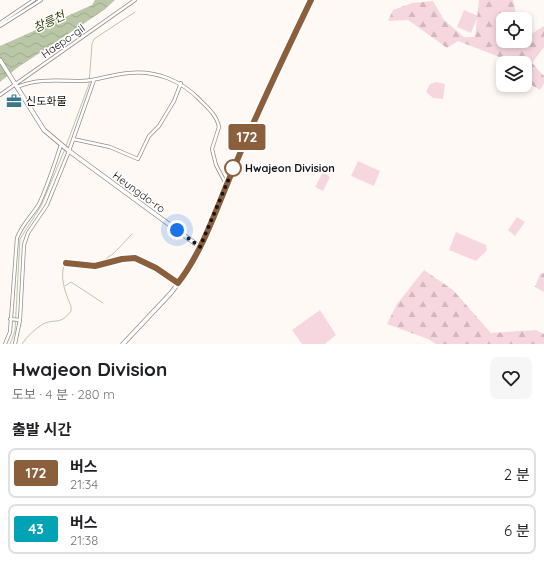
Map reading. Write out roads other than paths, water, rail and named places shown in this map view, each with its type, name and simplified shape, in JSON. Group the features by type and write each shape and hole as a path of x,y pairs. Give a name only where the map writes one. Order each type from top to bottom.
{"main road":[{"path":"122,344 178,283 187,271 200,247 257,112 311,0"},
{"path":"0,60 44,130 62,146"},
{"name":"Heungdo-ro","path":"62,146 200,247"}],"street":[{"path":"0,23 34,0"},
{"path":"0,26 41,0"},
{"name":"Haepo-gil","path":"0,95 135,0"},
{"path":"15,84 41,81 93,80 129,72 139,72 173,79 181,83 194,94 219,122 219,130 214,140 212,149 216,165 226,185"},
{"path":"15,344 20,320 24,245 28,233 48,204 73,139 93,80"},
{"path":"73,139 110,146 138,159 149,136 159,126 174,101 181,83"},
{"path":"5,344 10,332 17,238 21,227 40,202 62,146"},
{"path":"66,263 95,266 122,259 135,258 156,268 178,283"},
{"path":"10,319 20,320"}],"water":[{"path":"95,0 115,0 104,10 17,68 0,82 0,46 92,5"}],"waterway":[{"path":"66,146 89,84 92,44 94,39 135,12"},
{"path":"10,344 15,331 20,239 41,206 65,149"},
{"path":"22,344 34,330 47,322 64,319 71,311 64,288 63,279 63,270 66,262 75,261 91,263 103,260 114,253 132,234"},
{"path":"65,286 71,282 103,303"}],"place":[{"name":"신도화물","path":"14,101"},
{"name":"Hwajeon Division","path":"233,168"}],"water label":[{"name":"창릉천","path":"49,22"}]}
